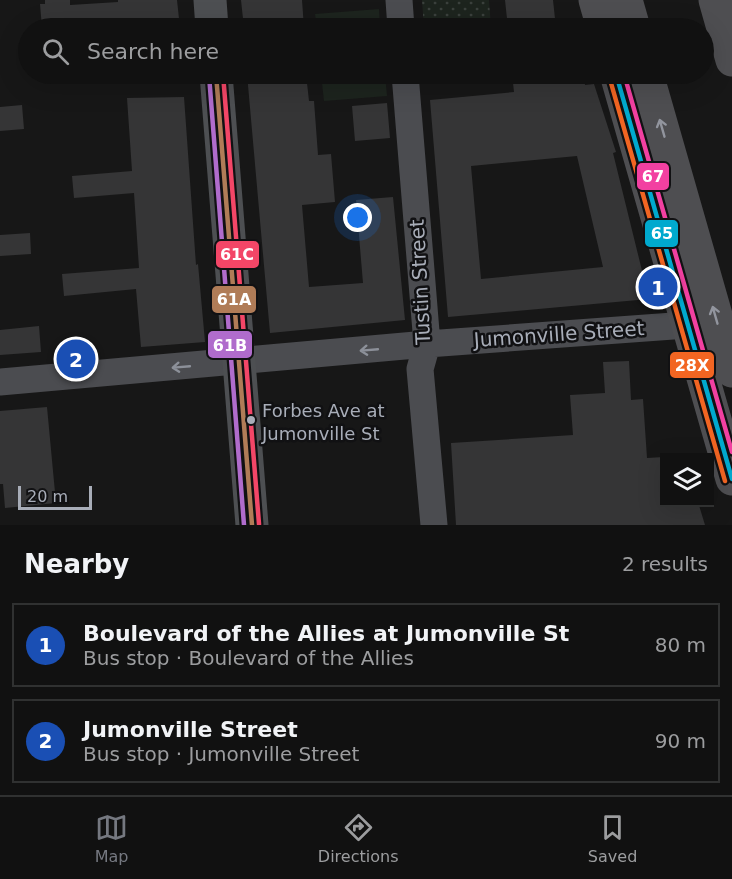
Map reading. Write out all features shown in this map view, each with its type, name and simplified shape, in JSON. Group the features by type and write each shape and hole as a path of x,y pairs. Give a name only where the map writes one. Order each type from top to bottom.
{"highway":[{"path":"595,0 600,18"},
{"path":"626,0 631,18"},
{"path":"716,0 732,60"},
{"path":"619,84 732,479"},
{"path":"650,84 732,371"}],"main road":[{"path":"210,0 211,18"},
{"path":"217,84 252,525"}],"street":[{"path":"399,0 400,18"},
{"name":"Tustin Street","path":"406,84 427,344 420,369 434,525"},
{"name":"Jumonville Street","path":"0,382 427,344 687,325"}],"shaded area":[{"path":"422,0 489,0 490,18 423,18"},
{"path":"379,9 379,18 316,18 315,14"},
{"path":"322,84 386,84 387,96 324,101"}],"building":[{"path":"45,0 70,0 70,5 118,2 118,0 177,0 179,18 41,18 40,4 45,4"},
{"path":"241,0 302,0 303,18 243,18"},
{"path":"505,0 553,0 555,18 507,18"},
{"path":"248,84 307,84 309,101 314,101 318,155 331,154 335,202 302,205 309,287 363,283 356,200 393,197 405,320 270,333"},
{"path":"513,84 594,84 616,152 613,153 649,299 448,317 430,100 514,92","holes":["577,156 603,267 481,279 471,166"]},
{"path":"184,97 196,265 198,264 205,342 141,347 136,289 64,296 62,274 139,268 134,193 74,198 72,176 132,171 127,98"},
{"path":"387,103 390,138 355,141 352,106"},
{"path":"22,105 24,129 0,131 0,107"},
{"path":"30,233 31,254 0,256 0,235"},
{"path":"39,326 41,352 0,355 0,330"},
{"path":"629,361 631,400 643,399 647,458 660,457 660,507 700,507 705,525 456,525 451,443 573,435 570,395 605,393 603,362"},
{"path":"47,407 56,503 5,508 3,484 0,484 0,411"}],"transit line":[{"name":"61B","path":"210,84 244,525"},
{"name":"61A","path":"217,84 252,525"},
{"name":"61C","path":"224,84 259,524"},
{"name":"28X","path":"611,84 725,481"},
{"name":"65","path":"619,84 732,479"},
{"name":"67","path":"627,84 732,452"}],"place":[{"name":"Boulevard of the Allies at Jumonville St","path":"658,287"},
{"name":"Jumonville Street","path":"76,359"},
{"name":"Forbes Ave at Jumonville St","path":"251,420"}]}
